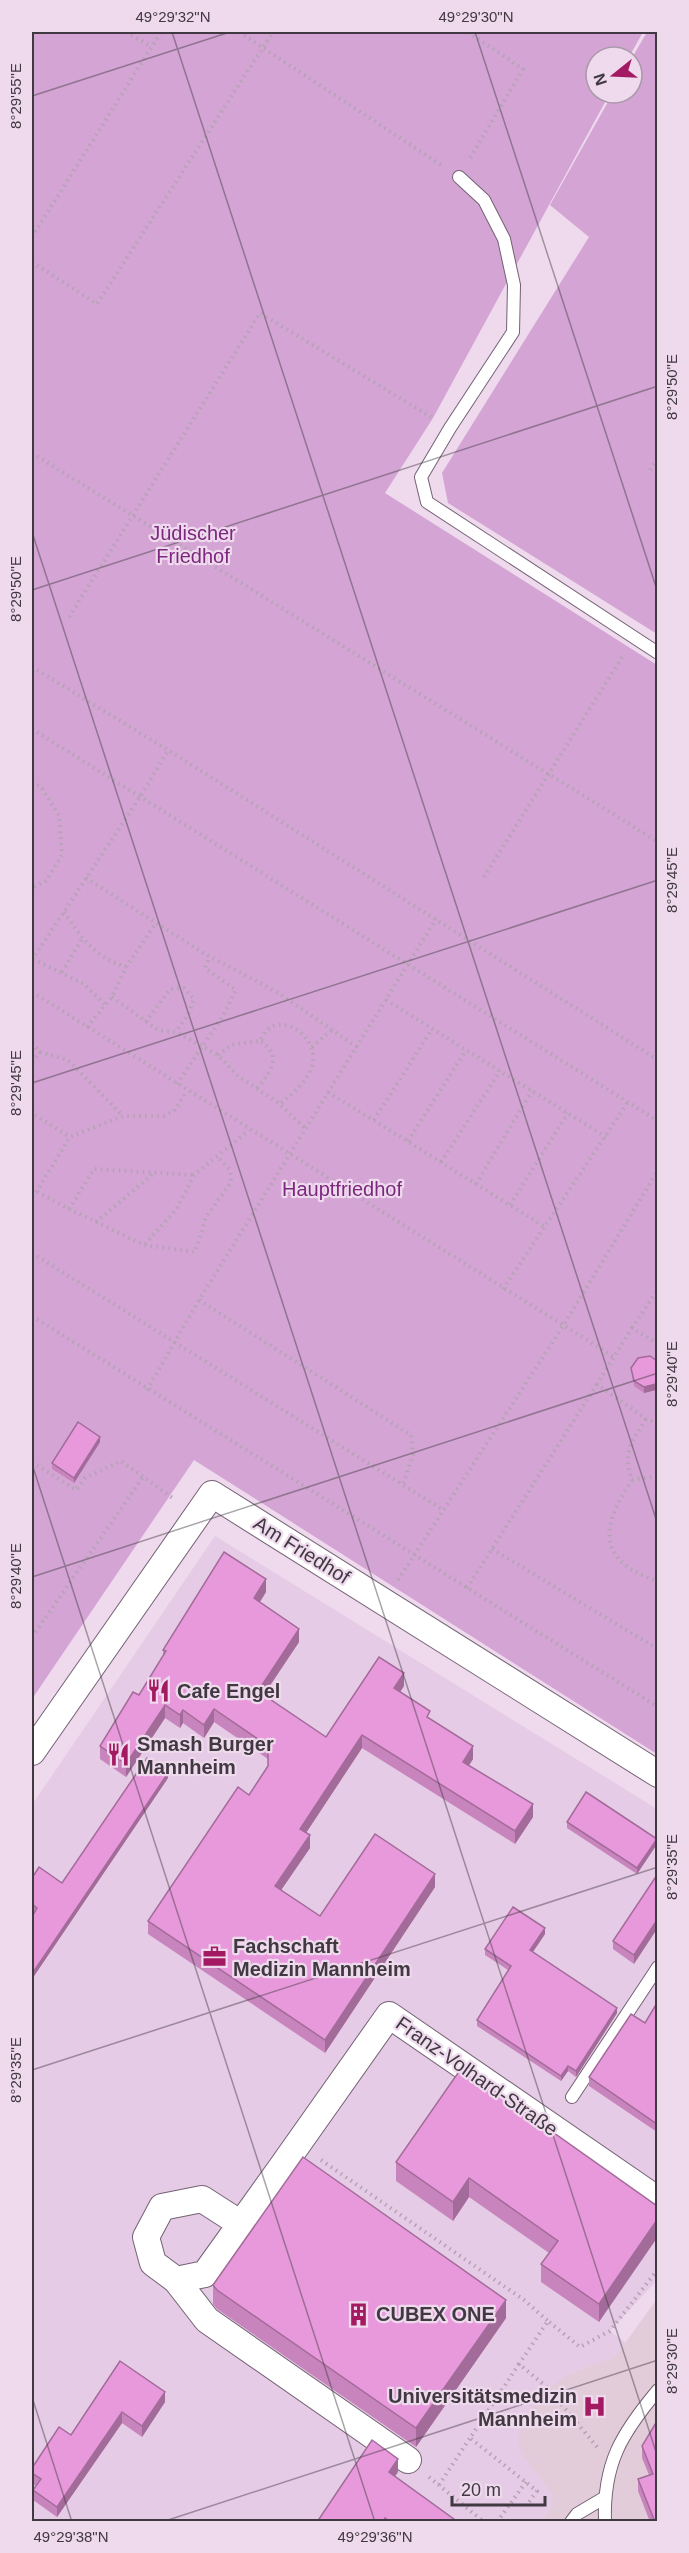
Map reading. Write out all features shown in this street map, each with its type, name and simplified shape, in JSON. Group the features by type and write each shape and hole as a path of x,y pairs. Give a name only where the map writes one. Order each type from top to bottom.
{"street":[{"name":"Am Friedhof","path":"32,1752 212,1494 384,1600 657,1774"},
{"name":"Franz-Volhard-Straße","path":"176,2280 206,2274 388,2015 657,2200"},
{"path":"242,2224 202,2199 162,2207 146,2237 153,2263 176,2280 207,2320 408,2460"}],"lane":[{"path":"459,177 484,200 504,239 514,285 513,332 421,477 427,502 657,653"},
{"path":"572,2097 657,1967"},
{"path":"604,2522 604,2498 611,2460 657,2390"},
{"path":"571,2522 577,2514 604,2498"}],"path":[{"path":"126,32 152,47"},
{"path":"32,237 161,32"},
{"path":"239,32 459,177 523,69 468,32"},
{"path":"32,262 97,304 273,32"},
{"path":"69,617 260,313 450,428"},
{"path":"32,453 657,842"},
{"path":"650,470 657,457"},
{"path":"484,877 624,654"},
{"path":"32,666 657,1060"},
{"path":"32,729 657,1121"},
{"path":"105,1005 84,984 32,959 140,797 168,750"},
{"path":"32,782 41,787 59,815 62,855 46,881 32,888"},
{"path":"86,878 210,957 277,992 357,1047"},
{"path":"64,912 82,939 111,962 126,967"},
{"path":"147,1390 199,1300 436,919"},
{"path":"87,1027 112,997 126,967 156,923"},
{"path":"62,972 82,939"},
{"path":"177,1084 223,1016 236,990 205,968 210,957"},
{"path":"146,1022 170,989 184,988 194,999 190,1011 176,1032"},
{"path":"32,992 614,1358"},
{"path":"112,997 158,1030 176,1032 218,1055 238,1076 280,1104 305,1128"},
{"path":"386,1000 606,1137"},
{"path":"260,1041 268,1029 281,1025 292,1028 307,1039 314,1051 312,1069 297,1090 280,1104"},
{"path":"312,1047 332,1029"},
{"path":"374,1120 432,1029"},
{"path":"218,1055 231,1045 260,1041 269,1046 273,1054 270,1073 257,1088"},
{"path":"32,1043 40,1052 68,1060 123,1116"},
{"path":"408,1141 465,1050"},
{"path":"32,1062 40,1052"},
{"path":"441,1162 500,1071"},
{"path":"36,1192 70,1137 123,1116 165,1116 174,1111 187,1091"},
{"path":"476,1184 532,1091"},
{"path":"328,1092 545,1227"},
{"path":"503,1289 628,1102"},
{"path":"32,1110 35,1115 70,1137"},
{"path":"510,1205 568,1113"},
{"path":"32,1119 35,1115"},
{"path":"144,1245 176,1210 194,1175 249,1130"},
{"path":"32,1189 144,1245 195,1252 206,1217 231,1182 230,1170 217,1156"},
{"path":"69,1209 94,1169 194,1175"},
{"path":"384,1600 563,1326 657,1170"},
{"path":"96,1222 154,1173"},
{"path":"32,1253 173,1344 443,1510"},
{"path":"467,1588 657,1289"},
{"path":"199,1300 411,1435 413,1455 403,1484"},
{"path":"32,1317 657,1707"},
{"path":"632,1328 657,1344"},
{"path":"597,1384 646,1419 657,1423"},
{"path":"632,1480 626,1464 631,1444 646,1419"},
{"path":"32,1462 76,1490 85,1478 121,1461 197,1516"},
{"path":"32,1637 143,1476"},
{"path":"632,1480 657,1477"},
{"path":"632,1480 617,1503 608,1529 613,1553 627,1567 657,1582"},
{"path":"492,1549 657,1648"},
{"path":"298,2144 524,2300 580,2347 610,2331 657,2269"},
{"path":"439,2485 548,2321"},
{"path":"519,2364 548,2388 590,2441"},
{"path":"470,2438 537,2492 527,2505"},
{"path":"408,2460 484,2522"},
{"path":"497,2522 526,2482"}],"shaded area":[{"path":"215,1536 657,1809 657,2280 610,2331 626,2343 615,2357 568,2374 518,2439 524,2457 552,2494 552,2504 542,2521 32,2522 32,1805"},
{"name":"Universitätsmedizin Mannheim","path":"657,2299 657,2521 542,2521 552,2504 552,2494 524,2457 520,2448 518,2439 524,2418 539,2397 568,2374 615,2357"}],"green space":[{"path":"32,32 643,32 636,45 584,45 584,105 603,105 433,418 385,493 657,665 657,1754 194,1460 32,1699"},
{"path":"647,32 658,32 657,634 448,503 442,473 589,237 550,205 606,105 644,105 644,45 640,45"}],"building":[{"path":"650,1356 657,1361 657,1382 644,1387 634,1381 631,1368 638,1358"},
{"path":"78,1422 100,1437 74,1478 52,1463"},
{"path":"224,1552 266,1579 254,1598 299,1629 258,1691 326,1737 379,1657 404,1673 394,1688 430,1711 427,1717 473,1746 463,1762 533,1804 515,1831 362,1735 300,1829 310,1835 275,1886 320,1916 375,1834 435,1874 325,2040 148,1921 238,1787 249,1795 268,1766 268,1746 214,1709 204,1725 183,1710 180,1715 165,1705 126,1764 100,1746 133,1692 139,1695 166,1651 163,1650"},
{"path":"147,1758 168,1773 32,1974 32,1917 37,1908 32,1904 32,1878 39,1867 62,1883"},
{"path":"586,1792 657,1839 637,1868 567,1822"},
{"path":"657,1875 657,1920 634,1955 613,1941"},
{"path":"513,1907 545,1928 530,1950 617,2008 576,2071 568,2066 561,2076 477,2020 511,1966 485,1949"},
{"path":"657,2003 657,2124 589,2077 631,2014 645,2023"},
{"path":"460,2070 481,2084 482,2082 657,2206 657,2220 599,2304 541,2264 558,2241 469,2178 453,2202 396,2162"},
{"name":"CUBEX ONE","path":"303,2157 506,2300 416,2428 213,2285"},
{"path":"120,2361 165,2392 142,2426 122,2412 57,2507 33,2490 41,2479 32,2473 32,2468 59,2427 71,2435"},
{"path":"657,2421 657,2522 655,2522 638,2479 653,2474 642,2446"},
{"path":"372,2440 398,2459 389,2472 458,2522 390,2522 385,2518 383,2522 317,2522"}],"place":[{"name":"Cafe Engel","path":"159,1691"},
{"name":"Smash Burger Mannheim","path":"119,1755"},
{"name":"Fachschaft Medizin Mannheim","path":"215,1957"},
{"name":"CUBEX ONE","path":"358,2314"},
{"name":"Universitätsmedizin Mannheim","path":"595,2407"}],"park label":[{"name":"Jüdischer Friedhof","path":"193,544"},
{"name":"Hauptfriedhof","path":"342,1189"}]}
